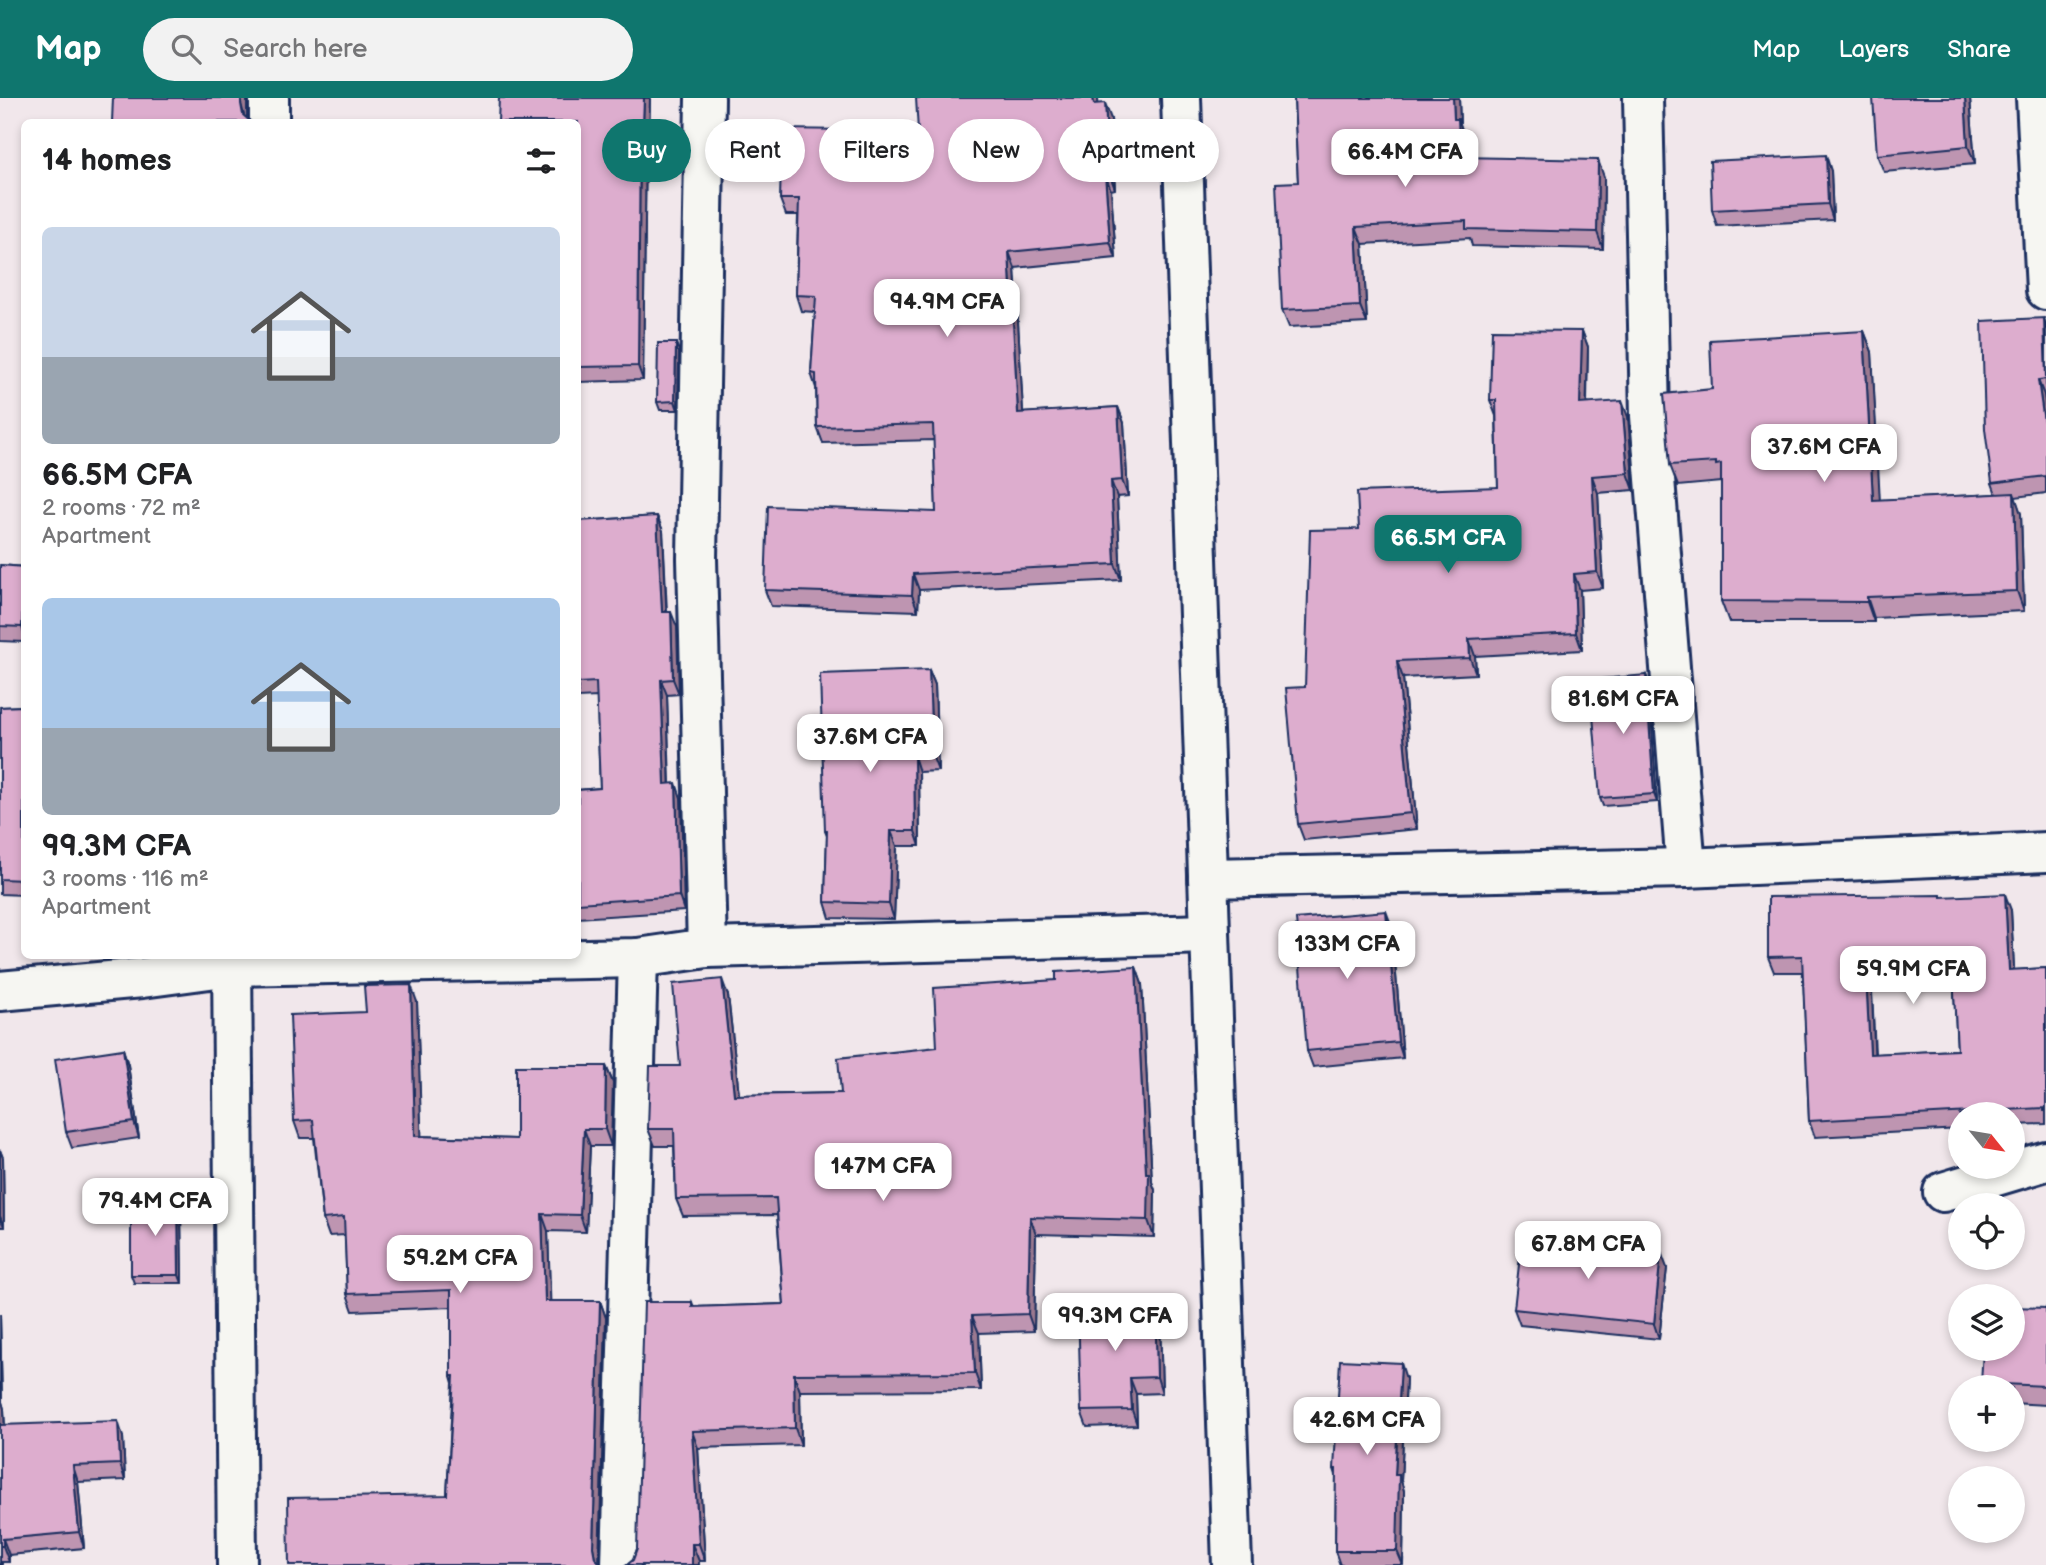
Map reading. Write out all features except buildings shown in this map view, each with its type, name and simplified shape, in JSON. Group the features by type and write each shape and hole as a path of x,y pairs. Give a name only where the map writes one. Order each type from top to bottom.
{"main road":[{"path":"269,98 269,119"},
{"path":"705,98 697,559 707,948"},
{"path":"1181,98 1232,1565"},
{"path":"1643,98 1650,416 1686,868"},
{"path":"2036,98 2046,290"},
{"path":"1208,878 1686,868 2046,852"},
{"path":"581,958 638,958 707,948 1210,934"},
{"path":"621,1565 638,958"},
{"path":"0,991 142,978 232,961 503,959"},
{"path":"232,961 237,1565"},
{"path":"1943,1192 2046,1161"}]}
